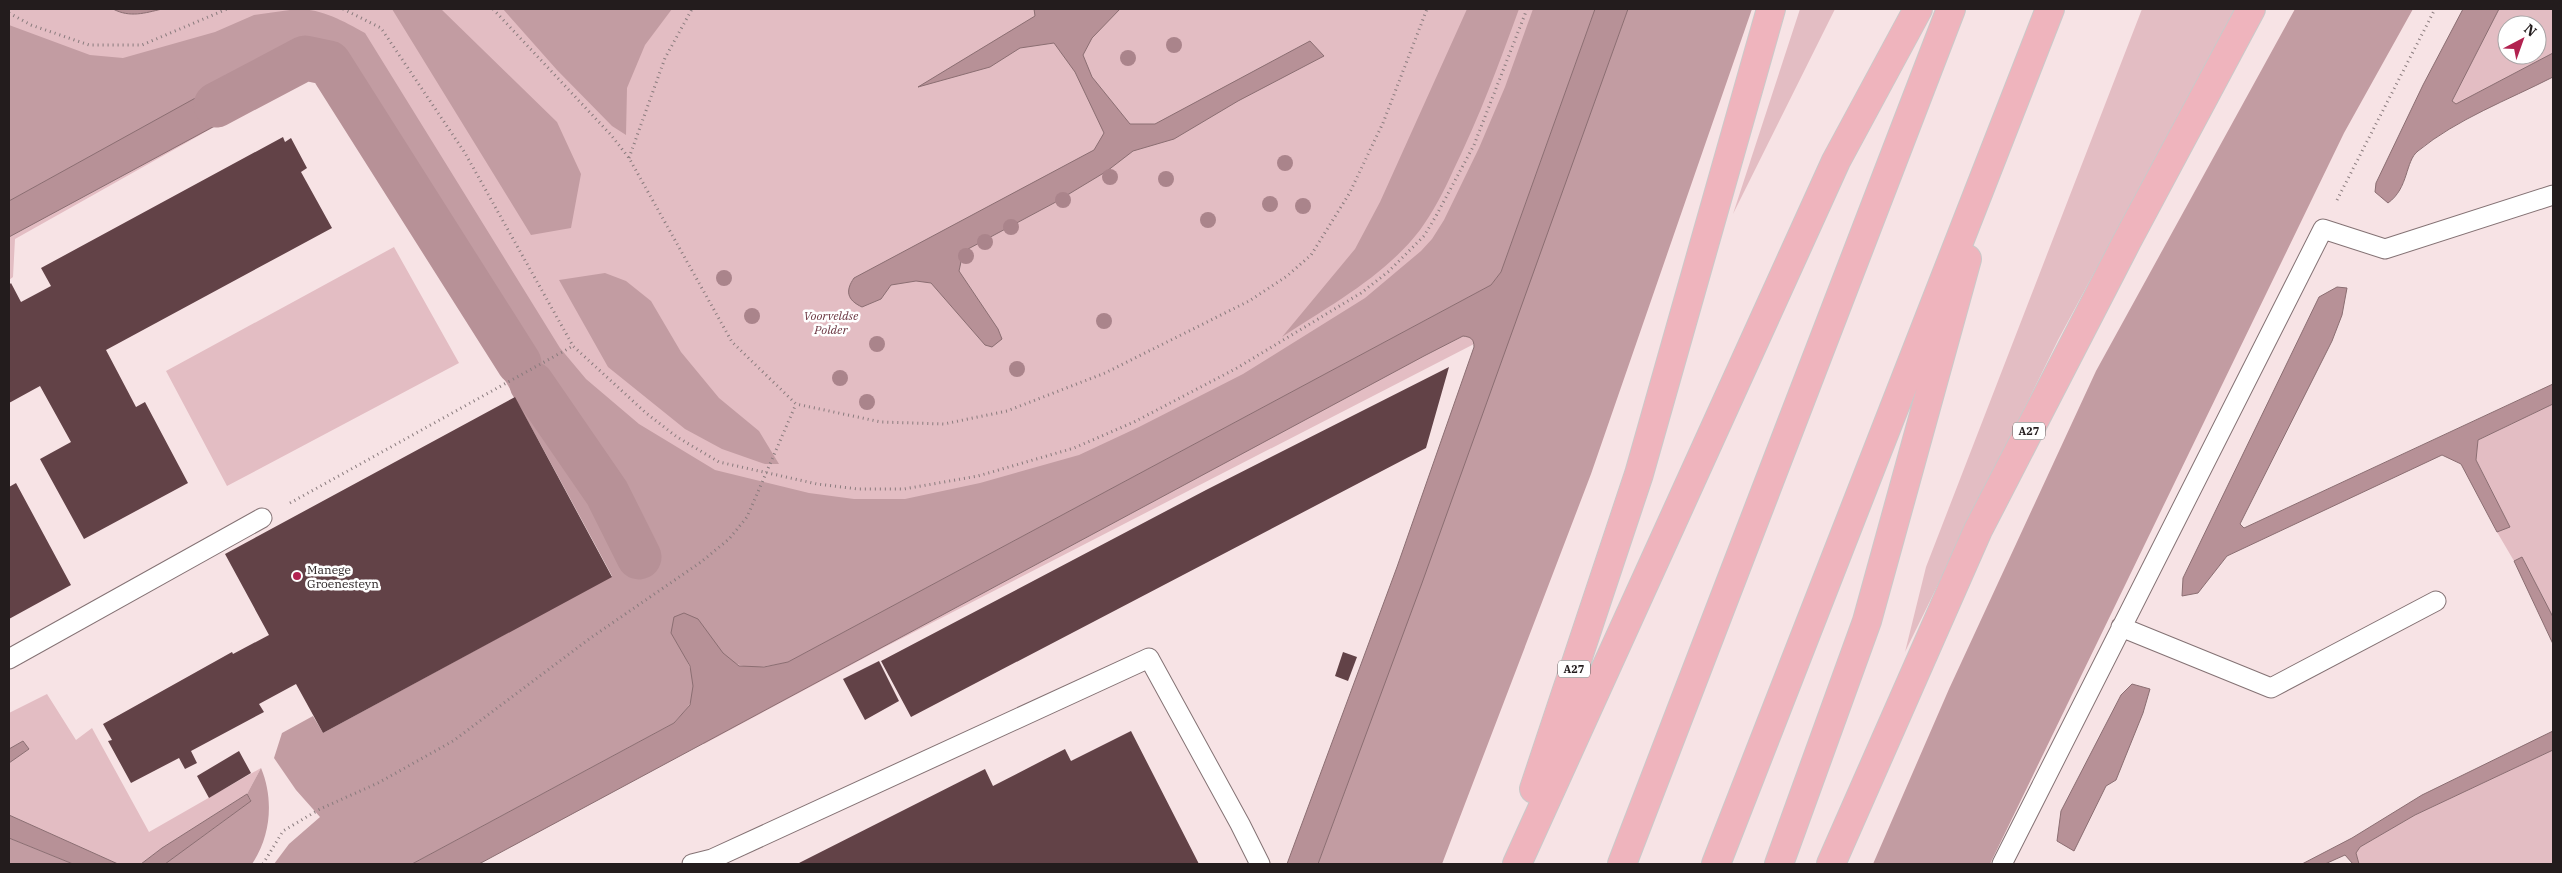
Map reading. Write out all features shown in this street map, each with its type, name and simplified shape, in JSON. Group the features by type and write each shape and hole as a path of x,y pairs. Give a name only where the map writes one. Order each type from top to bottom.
{"highway":[{"name":"A27","path":"1509,864 1639,474 1772,9"},
{"name":"A27","path":"1517,864 1836,161 1918,9"},
{"path":"1622,864 1951,9"},
{"path":"1716,864 2010,106 2050,9"},
{"name":"A27","path":"1831,864 1978,530 2127,241 2251,9"},
{"path":"1779,864 1867,621 2010,106"}],"lane":[{"path":"2002,864 2323,228 2384,249 2553,195"},
{"path":"9,659 262,518"},
{"path":"2121,627 2271,688 2436,601"},
{"path":"692,864 712,859 1149,658 1260,864"}],"path":[{"path":"9,13 31,25 89,45 142,45 227,9"},
{"path":"343,9 381,28 465,153 573,346 646,413 677,437 719,462 768,474 858,489 904,489 978,476 1074,448 1108,433 1237,368 1284,342 1361,293 1388,272 1424,236 1474,145 1527,9"},
{"path":"493,9 611,135 629,158 732,342 796,404 881,422 944,424 1007,412 1105,373 1249,301 1287,276 1311,255 1349,194 1383,123 1427,9"},
{"path":"629,158 665,58 692,9"},
{"path":"2323,228 2435,9"},
{"path":"262,518 573,346"},
{"path":"263,864 283,831 320,809 378,783 453,741 589,639 701,562 729,539 747,517 768,474 796,404"}],"green space":[{"name":"Voorveldse Polder","path":"9,9 1647,9 1538,311 881,649 704,744 515,397 360,138 316,74 248,108 15,239 13,277 9,280"},
{"path":"1800,9 1835,9 1733,214"},
{"path":"2142,9 2236,9 2058,340 1905,652 1926,567"},
{"path":"2499,9 2553,9 2553,53 2547,56 2547,15 2497,15 2497,65 2530,65 2456,104 2452,101"},
{"path":"394,247 459,363 227,486 166,371"},
{"path":"2553,404 2553,617 2522,557 2514,561 2497,532 2510,527 2476,460 2478,440"},
{"path":"47,694 76,740 92,728 149,832 261,768 247,794 162,848 141,864 118,864 9,815 9,763 29,749 23,741 9,749 9,713"},
{"path":"2553,750 2553,864 2359,864 2356,853 2360,847 2415,815"}],"shaded area":[{"path":"113,9 162,9 131,14"},
{"path":"297,9 324,13 365,33 560,348 586,379 639,424 715,470 809,493 854,499 905,499 980,483 1079,455 1243,374 1365,298 1421,251 1432,239 1444,220 1479,148 1505,87 1533,9 1595,9 1501,272 1491,285 788,662 754,667 742,666 733,662 717,646 698,619 671,633 686,658 693,677 694,686 693,696 689,705 674,723 412,864 274,864 289,844 320,817 296,790 274,758 282,733 313,716 323,733 612,576 472,321 396,196 316,75 248,108 294,44 9,201 9,25 90,55 123,58 215,32 254,15"},
{"path":"392,9 441,9 557,122 581,174 571,228 531,235"},
{"path":"503,9 672,9 645,45 627,88 626,135 612,126 557,70"},
{"path":"1034,9 1120,9 1092,38 1083,55 1092,77 1130,124 1155,124 1310,41 1324,56 1238,101 1174,139 1133,151 1107,171 1054,203 968,249 962,257 959,271 998,329 1002,339 992,347 985,345 931,283 916,281 891,285 881,299 862,307 853,301 849,295 849,287 854,278 1094,150 1104,133 1075,72 1054,43 1020,48 990,67 918,87 1035,16"},
{"path":"1467,9 1519,9 1480,111 1438,201 1420,230 1390,262 1356,289 1282,337 1355,249 1380,202"},
{"path":"1595,9 1628,9 1422,583 1318,864 1287,864 1397,567 1474,347 1473,340 1468,337 1463,336 1424,356 479,864 412,864 674,723 690,705 693,686 690,666 671,633 674,617 684,613 698,619 723,653 739,666 764,667 788,662 1491,285 1501,272"},
{"path":"1628,9 1752,9 1591,474 1442,864 1318,864"},
{"path":"2295,9 2413,9 2344,133 1990,864 1873,864 1949,689 2096,371"},
{"path":"2463,9 2499,9 2452,101 2456,104 2530,65 2547,65 2547,56 2553,53 2553,77 2449,129 2418,151 2411,161 2400,190 2388,203 2375,192 2376,183 2423,85"},
{"path":"295,43 248,108 9,237 9,201"},
{"path":"605,273 626,281 651,301 681,352 719,398 759,431 779,464 765,464 722,449 685,429 608,367 559,280"},
{"path":"2337,287 2347,288 2342,315 2332,341 2240,524 2244,528 2553,384 2553,404 2478,440 2476,460 2510,527 2497,532 2461,464 2442,455 2227,556 2198,593 2182,596 2183,578 2319,297"},
{"path":"2522,557 2553,617 2553,644 2514,561"},
{"path":"2132,684 2150,689 2143,713 2116,780 2106,786 2074,851 2057,841 2061,811 2121,695"},
{"path":"2553,731 2553,750 2415,815 2360,847 2356,853 2359,864 2353,864 2345,855 2325,864 2302,864 2352,838 2422,795"},
{"path":"23,741 29,749 9,763 9,749"},
{"path":"261,768 268,792 267,829 252,864 165,864 251,800 247,794"},
{"path":"247,794 251,801 165,864 141,864 162,848"},
{"path":"9,815 118,864 73,864 9,838"},
{"path":"9,838 73,864 9,864"}],"building":[{"path":"283,137 285,142 291,138 307,168 301,172 332,228 106,350 136,407 145,402 188,483 84,539 40,459 71,442 40,386 9,403 9,285 11,283 21,302 51,286 41,268"},
{"path":"1449,367 1426,448 911,717 881,661 1206,490"},
{"path":"515,397 612,577 323,733 296,684 259,704 264,712 191,751 197,763 185,769 179,758 131,783 108,741 112,740 103,724 232,652 233,654 269,635 225,554"},
{"path":"16,483 71,585 9,619 9,487"},
{"path":"1343,652 1357,657 1348,681 1335,676"},
{"path":"879,661 899,701 865,720 843,679"},
{"path":"1131,731 1199,864 799,863 985,769 993,786 1065,749 1071,761"},
{"path":"239,751 251,773 209,798 197,776"}],"waterway":[{"path":"216,105 305,58 329,63 519,363"},
{"path":"532,384 607,493 639,557"}],"place":[{"name":"Manege Groenesteyn","path":"297,576"}]}
